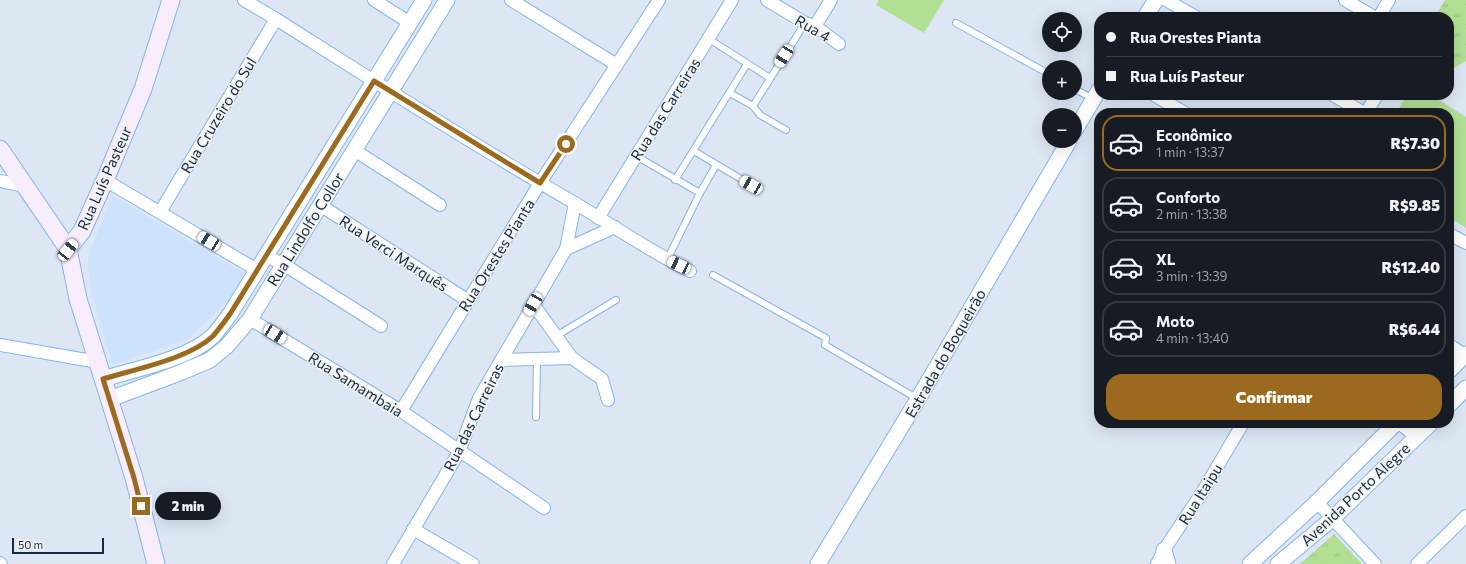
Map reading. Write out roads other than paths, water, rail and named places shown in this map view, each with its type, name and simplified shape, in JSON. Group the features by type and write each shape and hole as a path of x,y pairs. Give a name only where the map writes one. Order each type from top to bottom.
{"main road":[{"name":"Rua Luís Pasteur","path":"68,250 82,231 143,89 171,0"},
{"path":"0,149 68,250 78,299 134,478 155,564"}],"street":[{"path":"244,0 276,18 374,81 391,90 540,183 615,227 667,260 690,271"},
{"path":"374,0 410,22"},
{"name":"Rua Lindolfo Collor","path":"103,379 174,357 200,345 213,336 230,314 424,0"},
{"name":"Rua Lindolfo Collor","path":"110,399 210,360 227,346 250,319 447,0"},
{"path":"511,0 617,64"},
{"name":"Rua Orestes Pianta","path":"401,411 540,183 659,0"},
{"name":"Rua das Carreiras","path":"598,218 732,0"},
{"name":"Rua 4","path":"767,0 839,44"},
{"path":"810,25 831,0"},
{"path":"1148,12 1156,0"},
{"path":"1166,0 1187,12"},
{"path":"1345,0 1365,12"},
{"path":"1382,12 1389,0"},
{"name":"Rua Cruzeiro do Sul","path":"160,212 276,18"},
{"path":"1082,118 1094,97"},
{"path":"1163,100 1176,108"},
{"path":"1342,100 1356,108"},
{"name":"Estrada do Boqueirão","path":"818,564 918,399 1065,148"},
{"path":"354,150 440,205"},
{"path":"105,180 257,270"},
{"path":"0,181 25,186"},
{"name":"Rua das Carreiras","path":"393,564 459,452 479,398 566,249 575,203"},
{"name":"Rua Verci Marquês","path":"320,205 468,300"},
{"path":"566,249 615,227"},
{"path":"1454,237 1466,243"},
{"path":"266,256 283,264 381,326"},
{"path":"533,304 572,358 602,379 608,400"},
{"name":"Rua Samambaia","path":"250,319 401,411 459,452 544,508"},
{"path":"0,345 98,362"},
{"path":"1454,348 1466,354 1454,366"},
{"path":"501,360 572,358"},
{"path":"1454,400 1466,388"},
{"name":"Rua Itaipu","path":"1157,564 1166,557 1203,490 1240,428"},
{"name":"Avenida Porto Alegre","path":"1250,564 1317,502 1391,428"},
{"path":"1405,428 1417,437"},
{"name":"Avenida Porto Alegre","path":"1278,564 1332,519 1426,428"},
{"path":"1317,502 1375,564"},
{"path":"1417,564 1466,516"},
{"path":"413,529 472,564"}],"lane":[{"path":"956,23 1042,70"},
{"path":"753,106 770,78 810,25"},
{"path":"709,39 770,78"},
{"path":"675,180 747,64"},
{"path":"1082,91 1094,94"},
{"path":"730,93 753,106 760,115 786,130"},
{"path":"694,151 751,185"},
{"path":"636,156 675,180 700,193"},
{"path":"667,260 700,193 716,165"},
{"path":"712,275 826,338 825,345 918,399"},
{"path":"556,336 616,300"},
{"path":"536,417 537,359"}]}
